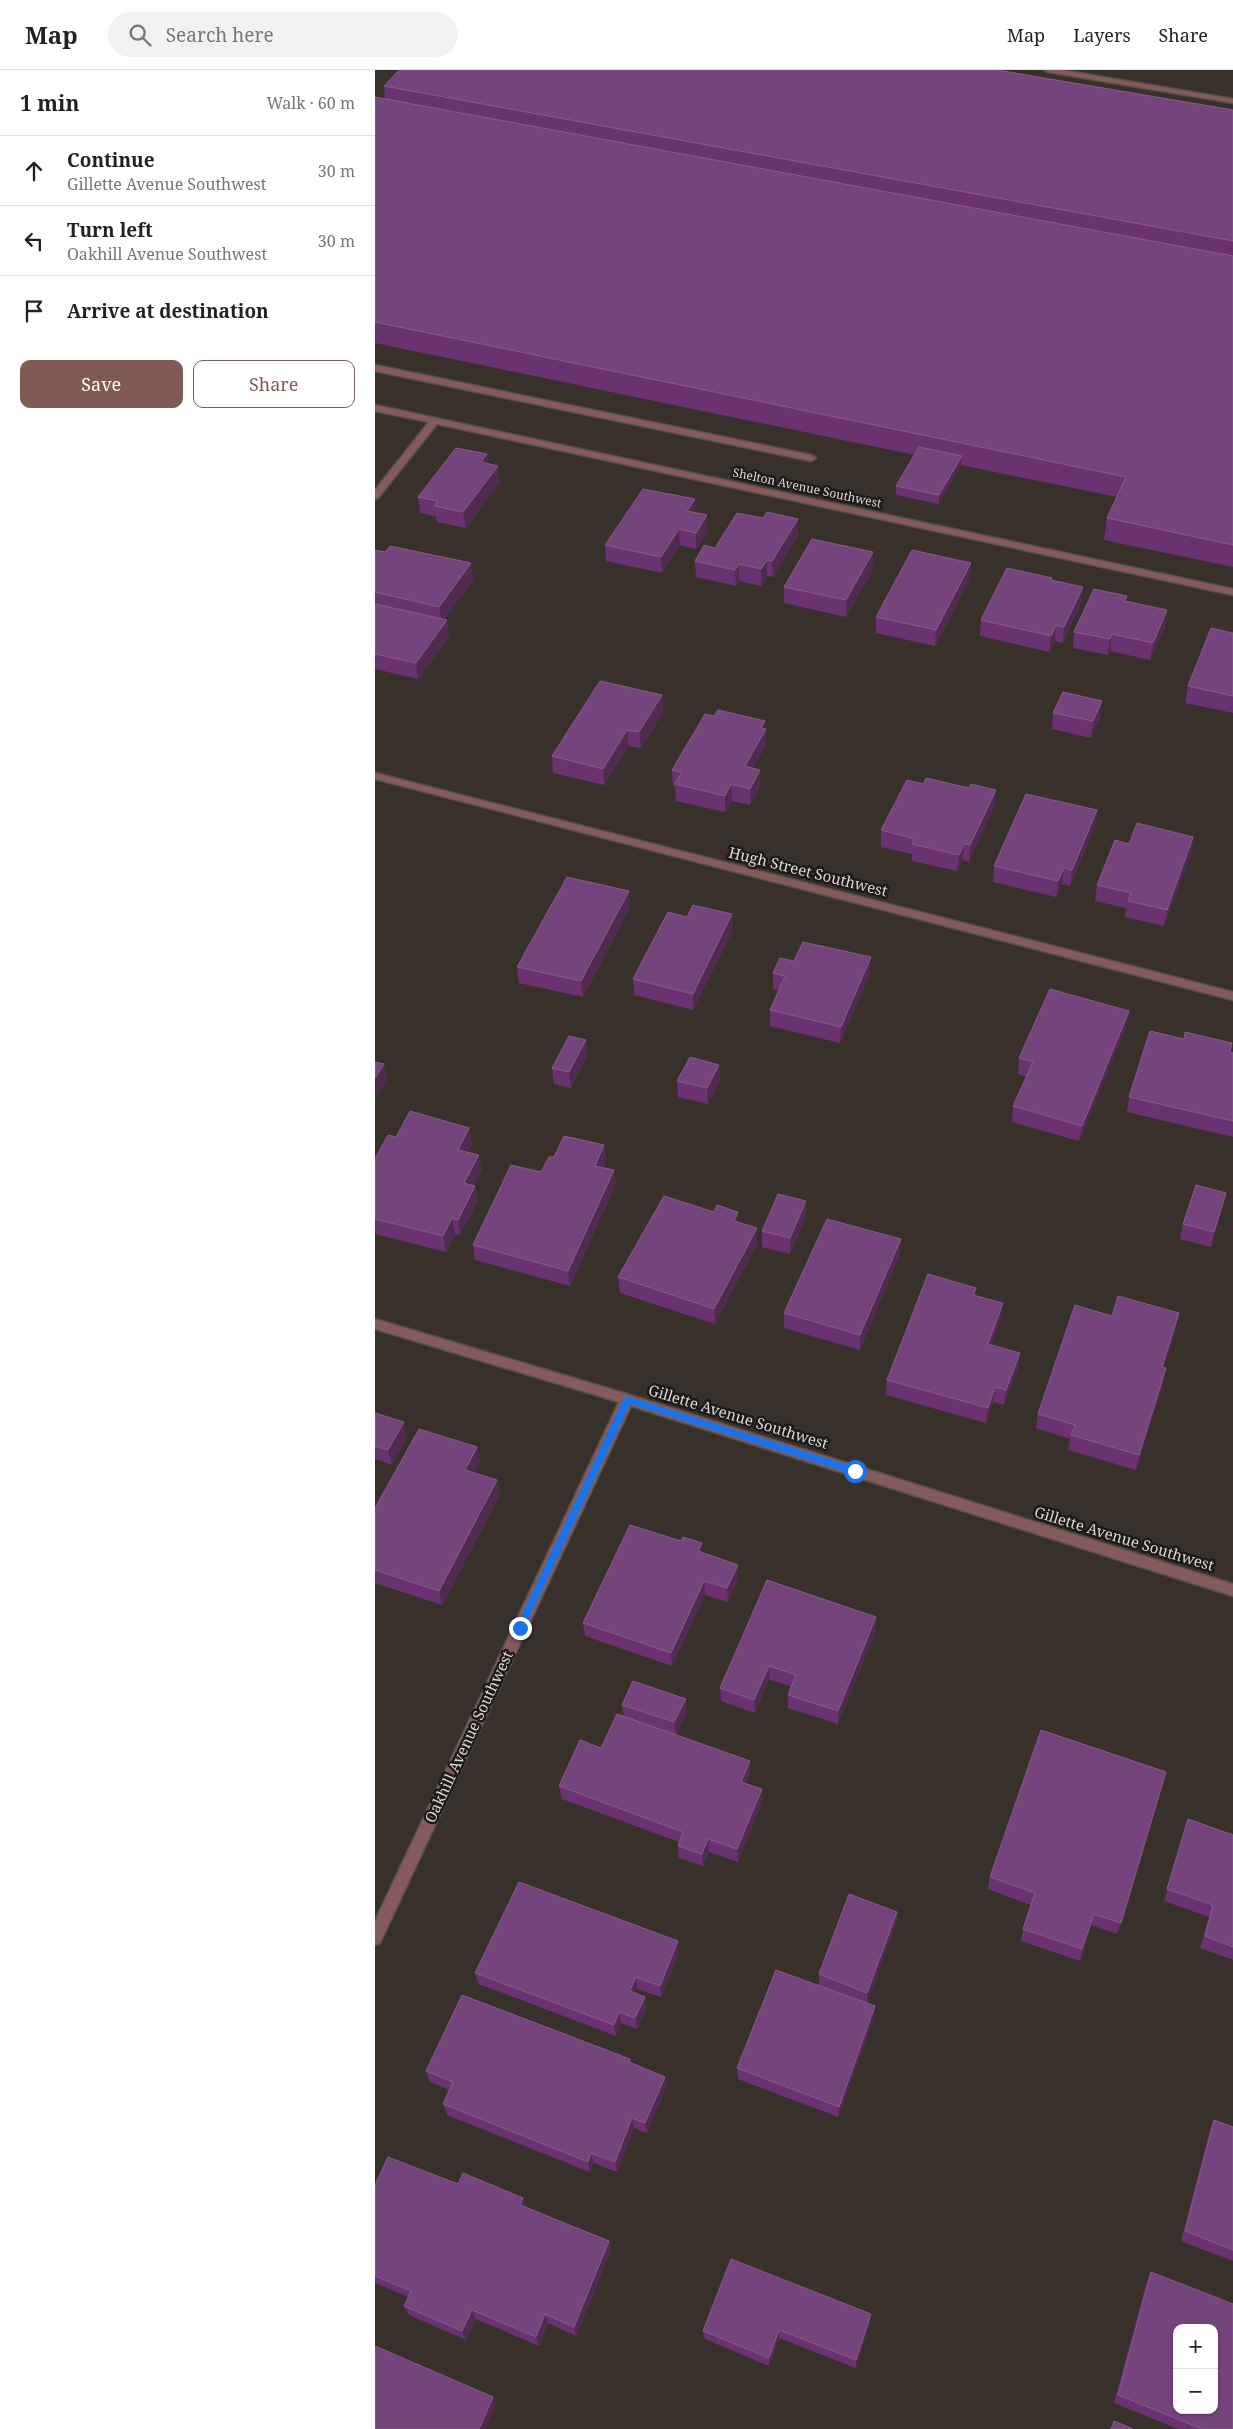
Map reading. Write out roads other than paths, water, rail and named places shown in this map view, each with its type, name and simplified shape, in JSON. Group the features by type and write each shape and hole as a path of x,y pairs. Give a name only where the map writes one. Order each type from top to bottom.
{"street":[{"path":"1047,70 1233,101"},
{"path":"375,368 811,458"},
{"name":"Shelton Avenue Southwest","path":"375,408 1233,592"},
{"path":"375,496 435,421"},
{"name":"Hugh Street Southwest","path":"375,776 1233,996"},
{"name":"Gillette Avenue Southwest","path":"375,1324 627,1400 1233,1590"},
{"name":"Oakhill Avenue Southwest","path":"375,1938 627,1400"}]}
